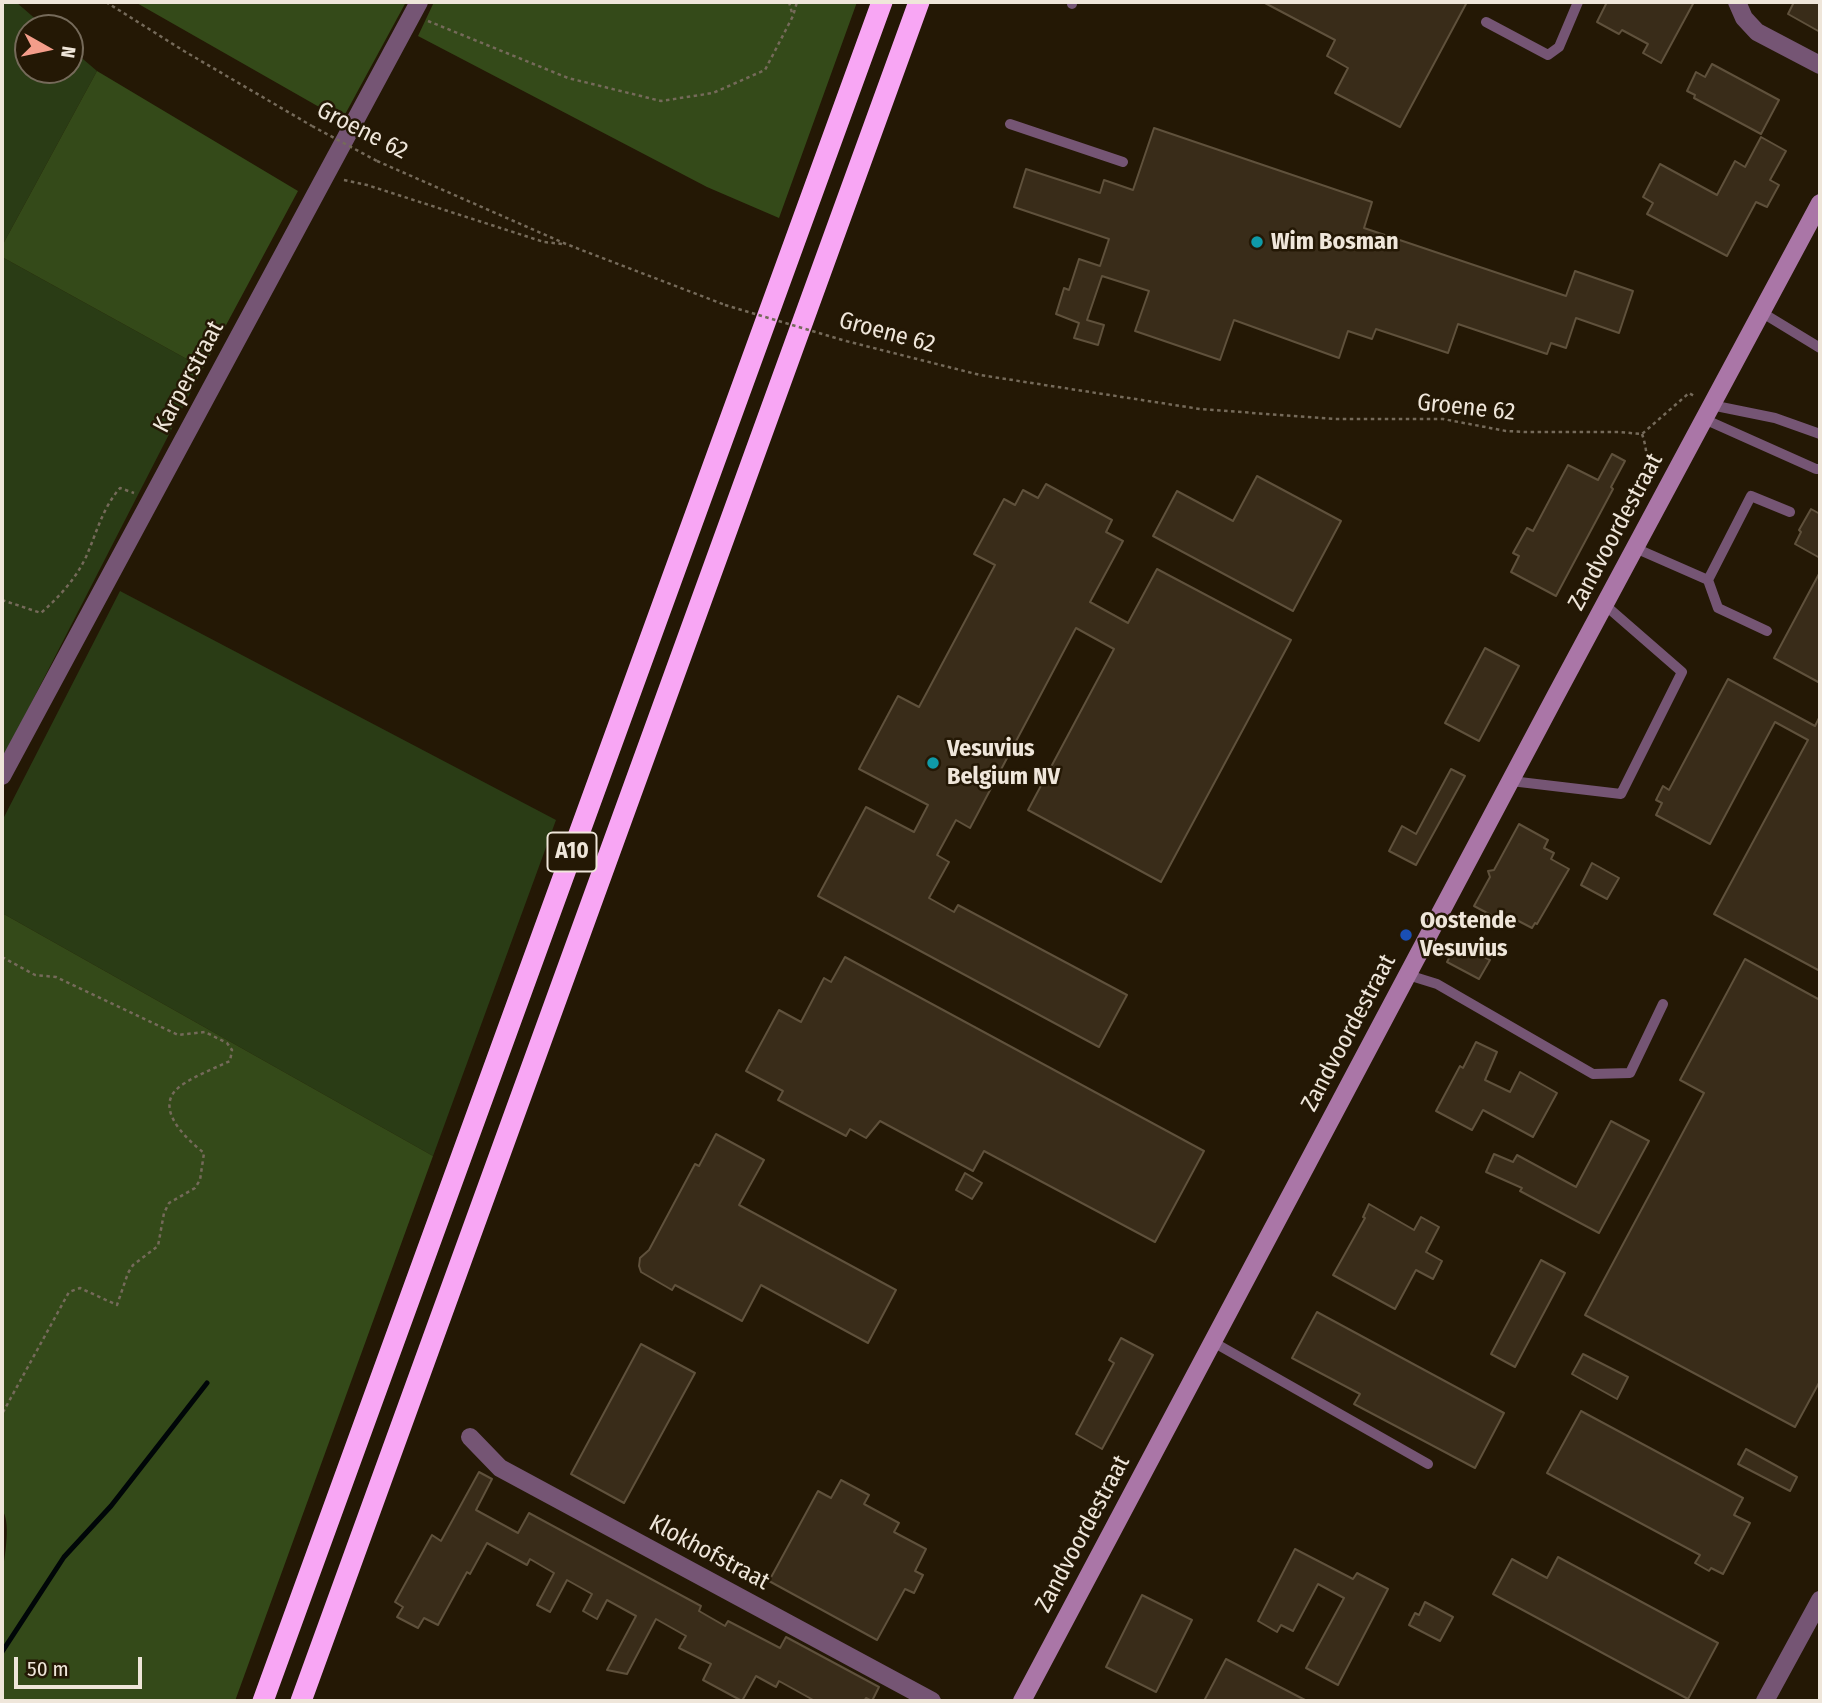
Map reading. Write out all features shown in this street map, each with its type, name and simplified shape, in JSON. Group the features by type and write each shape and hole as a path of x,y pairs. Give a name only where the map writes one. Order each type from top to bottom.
{"highway":[{"name":"A10","path":"262,1701 881,2"},
{"name":"A10","path":"301,1701 919,2"}],"main road":[{"name":"Zandvoordestraat","path":"1022,1701 1820,203"}],"street":[{"name":"Karperstraat","path":"2,776 419,2"},
{"path":"1737,2 1744,18 1757,32 1820,65"},
{"name":"Klokhofstraat","path":"470,1437 500,1468 932,1701"},
{"path":"1765,1701 1820,1600"}],"lane":[{"path":"1486,22 1548,55 1559,47 1578,2"},
{"path":"1010,124 1123,162"},
{"path":"1761,312 1820,348"},
{"path":"1708,412 1775,418 1820,434"},
{"path":"1708,412 1816,470 1820,469"},
{"path":"1708,580 1751,496 1790,512"},
{"path":"1635,548 1708,580 1718,608 1767,631"},
{"path":"1511,781 1621,794 1682,672 1605,605"},
{"path":"1408,975 1437,984 1593,1074 1630,1073 1663,1004"},
{"path":"1213,1342 1429,1464"}],"path":[{"name":"Groene 62","path":"106,2 312,126 377,161 566,244 724,304 846,341 980,375 1200,409 1334,419 1443,419 1526,432 1642,434"},
{"path":"789,2 793,16"},
{"path":"405,28 430,20 568,78 661,101 713,93 765,70 793,16 797,2"},
{"path":"326,177 367,185 544,242 566,244"},
{"path":"1664,495 1649,474 1648,449 1642,434 1689,393 1708,412"},
{"path":"2,600 41,613 64,592 85,560 107,504 120,488 151,500"},
{"path":"2,957 35,975 56,977 178,1035 205,1032 227,1043 232,1049 230,1061 182,1084 173,1094 169,1108 175,1125 185,1138 204,1153 200,1180 195,1188 169,1203 164,1213 158,1246 133,1265 117,1305 80,1288 69,1292 2,1414"}],"green space":[{"path":"2,2 16,2 30,14 14,14 14,84 84,84 84,60 97,71 2,246"},
{"path":"135,2 406,2 342,120"},
{"path":"434,2 857,2 779,218 707,187 418,36"},
{"path":"97,71 298,191 203,368 2,257 2,246"},
{"path":"2,257 203,368 2,760"},
{"path":"120,591 556,820 433,1156 2,913 2,821"},
{"path":"2,913 433,1156 235,1701 2,1701 2,1602 7,1530 2,1510"}],"building":[{"path":"1263,2 1467,2 1400,127 1335,93 1348,68 1327,56 1335,40"},
{"path":"1607,2 1694,2 1661,63 1643,53 1648,44 1622,30 1619,34 1597,22"},
{"path":"1794,2 1820,2 1820,32 1788,14"},
{"path":"1712,64 1779,100 1761,134 1694,98 1695,95 1687,91 1696,72 1705,77"},
{"name":"Wim Bosman","path":"1154,128 1372,202 1364,228 1566,296 1575,271 1633,291 1619,333 1576,318 1566,348 1551,343 1547,354 1458,324 1448,353 1376,329 1372,339 1348,331 1339,358 1234,320 1220,360 1135,331 1149,291 1102,276 1087,320 1104,325 1098,345 1074,338 1079,323 1056,314 1064,288 1069,290 1079,259 1100,266 1109,239 1014,207 1026,169 1100,193 1104,180 1133,190"},
{"path":"1761,137 1786,151 1770,180 1779,185 1767,207 1756,202 1727,256 1647,214 1653,203 1643,197 1660,164 1717,195 1735,161 1745,167"},
{"path":"1612,454 1625,461 1556,596 1511,572 1519,556 1513,553 1527,528 1533,531 1568,465 1598,480"},
{"path":"1257,476 1341,521 1293,611 1153,536 1177,491 1233,521"},
{"path":"1046,484 1112,520 1106,532 1123,541 1090,602 1128,623 1157,569 1291,640 1161,882 1028,810 1114,649 1076,628 970,828 956,820 937,855 949,862 929,898 954,912 958,905 1127,995 1099,1047 818,896 866,807 914,832 928,805 859,769 898,696 919,707 995,565 974,554 1004,499 1015,505 1023,490 1038,498"},
{"path":"1811,509 1820,514 1820,558 1795,544 1801,532 1799,530"},
{"path":"1820,572 1820,683 1774,658"},
{"path":"1485,648 1519,666 1479,741 1445,723"},
{"path":"1728,679 1815,726 1820,716 1820,971 1714,914 1808,740 1775,722 1710,844 1656,815 1662,803 1656,800 1663,786 1669,790"},
{"path":"1451,769 1465,776 1416,865 1389,851 1402,826 1416,834"},
{"path":"1519,824 1548,840 1544,848 1554,853 1551,859 1569,869 1537,924 1532,928 1509,916 1506,923 1474,906 1490,877 1488,871 1494,870"},
{"path":"1592,863 1619,878 1607,899 1581,885"},
{"path":"1457,943 1490,960 1479,979 1447,962"},
{"path":"845,957 1204,1151 1155,1242 984,1151 973,1171 880,1121 866,1138 850,1129 846,1136 778,1100 783,1091 746,1071 779,1010 801,1022 824,978 831,982"},
{"path":"1745,959 1820,1000 1820,1381 1795,1427 1585,1315 1704,1093 1680,1080"},
{"path":"1476,1042 1497,1052 1485,1080 1510,1092 1520,1072 1557,1093 1533,1137 1483,1110 1472,1130 1436,1111"},
{"path":"1611,1121 1649,1141 1599,1233 1520,1191 1522,1188 1486,1172 1494,1154 1513,1162 1517,1155 1576,1187"},
{"path":"716,1134 764,1160 739,1205 896,1290 868,1343 761,1285 742,1321 675,1285 672,1290 641,1272 640,1258 649,1250 695,1164 699,1166"},
{"path":"965,1173 982,1183 972,1199 956,1190"},
{"path":"1369,1204 1414,1230 1421,1217 1439,1227 1426,1252 1442,1261 1433,1279 1416,1270 1395,1309 1333,1275 1365,1218 1363,1217"},
{"path":"1541,1260 1565,1273 1515,1367 1491,1354"},
{"path":"1317,1312 1504,1413 1475,1468 1354,1404 1360,1394 1292,1358"},
{"path":"1121,1338 1153,1355 1102,1449 1076,1434 1114,1363 1109,1360"},
{"path":"641,1344 695,1373 624,1503 571,1474"},
{"path":"1583,1354 1628,1377 1617,1399 1572,1374"},
{"path":"1581,1411 1743,1498 1734,1515 1750,1523 1723,1574 1711,1568 1709,1571 1695,1563 1700,1555 1547,1473"},
{"path":"1746,1449 1797,1477 1790,1491 1738,1464"},
{"path":"479,1472 492,1479 476,1510 518,1533 529,1513 701,1606 699,1611 725,1626 728,1621 780,1648 786,1637 879,1687 872,1701 866,1698 864,1701 815,1701 779,1681 776,1687 756,1676 742,1701 703,1680 711,1664 679,1648 686,1636 656,1619 627,1674 607,1670 636,1616 607,1600 597,1619 583,1611 592,1594 567,1580 550,1612 537,1605 554,1573 530,1559 527,1565 487,1543 470,1574 467,1572 438,1625 424,1618 418,1628 397,1617 403,1607 395,1602 432,1535 441,1541"},
{"path":"841,1480 869,1495 864,1504 899,1523 894,1532 926,1549 915,1571 923,1575 914,1593 905,1589 877,1640 769,1581 818,1491 831,1498"},
{"path":"1295,1549 1353,1579 1357,1573 1388,1589 1338,1685 1306,1668 1344,1598 1318,1584 1293,1631 1281,1625 1277,1632 1258,1621"},
{"path":"1558,1557 1718,1643 1688,1699 1493,1594 1512,1559 1547,1578"},
{"path":"1142,1595 1192,1620 1156,1692 1106,1667"},
{"path":"1425,1602 1453,1617 1440,1641 1409,1625 1415,1613 1419,1615"},
{"path":"1226,1659 1307,1701 1204,1701"}],"waterway":[{"path":"2,1652 64,1557 111,1506 207,1383"}],"place":[{"name":"Wim Bosman","path":"1257,242"},
{"name":"Vesuvius Belgium NV","path":"933,763"},
{"name":"Oostende Vesuvius","path":"1406,935"}]}
